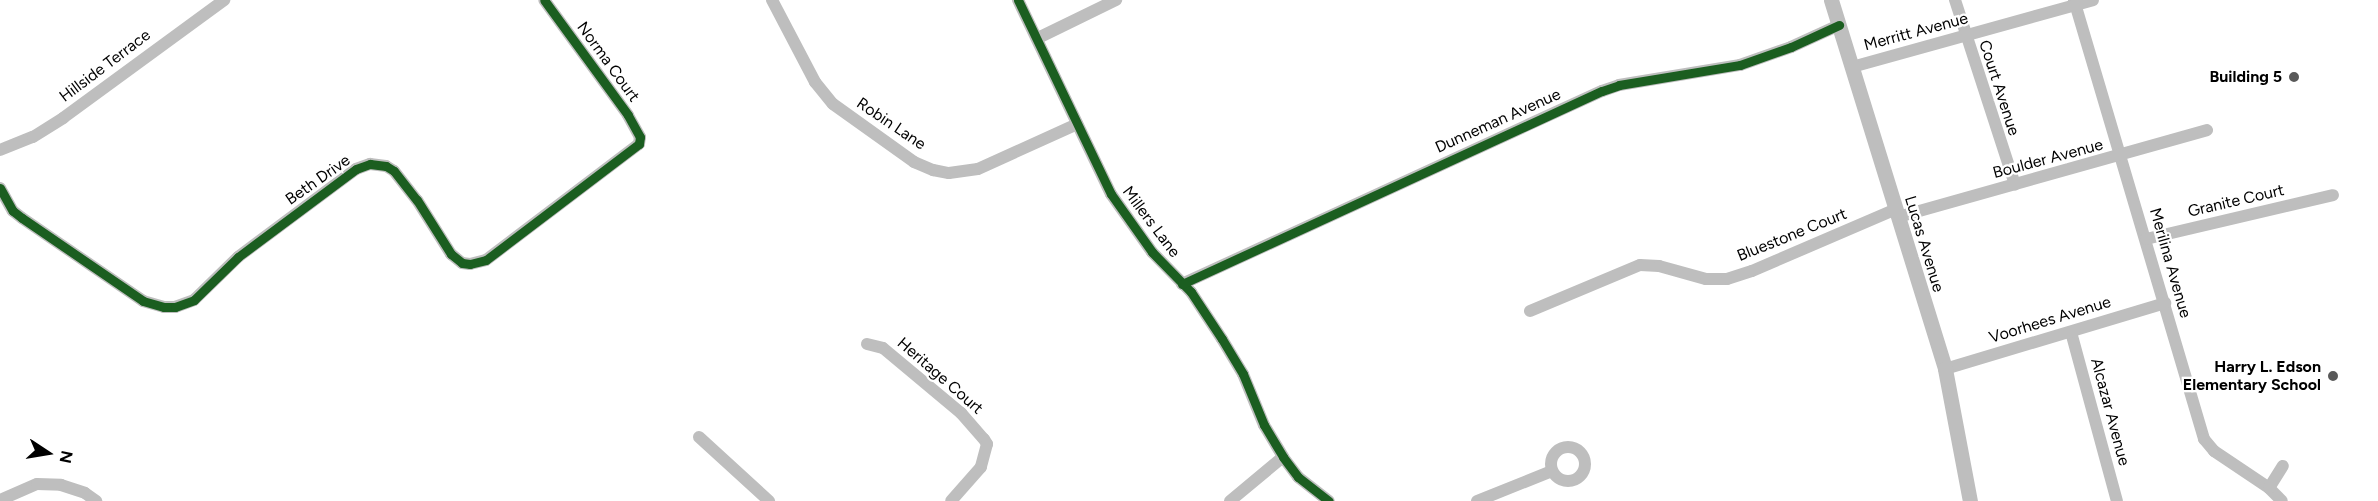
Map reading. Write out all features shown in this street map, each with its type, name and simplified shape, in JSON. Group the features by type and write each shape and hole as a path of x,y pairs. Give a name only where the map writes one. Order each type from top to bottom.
{"street":[{"name":"Hillside Terrace","path":"0,150 33,137 63,118 224,0"},
{"name":"Norma Court","path":"544,0 628,115 640,137 639,144"},
{"name":"Robin Lane","path":"772,0 815,82 833,104 914,162 933,170 959,173 978,169 1077,124"},
{"name":"Millers Lane","path":"1018,0 1111,194 1152,252 1191,292 1228,348 1243,375 1264,425 1283,457 1298,477 1329,501"},
{"path":"1038,38 1116,0"},
{"name":"Lucas Avenue","path":"1831,0 1945,369 1958,424 1970,501"},
{"name":"Court Avenue","path":"1955,0 2014,185"},
{"name":"Merritt Avenue","path":"1852,67 2075,3 2093,0"},
{"name":"Merilina Avenue","path":"2075,3 2204,439 2214,451 2269,489 2282,501"},
{"name":"Dunneman Avenue","path":"1182,284 1602,91 1619,85 1740,65 1791,47 1839,25"},
{"name":"Boulder Avenue","path":"1897,213 2014,185 2207,130"},
{"name":"Beth Drive","path":"0,188 13,210 22,218 143,301 175,307 194,300 238,257 356,170 370,164 386,166 394,171 417,200 451,254 462,263 470,264 486,260 574,190 639,144"},
{"name":"Granite Court","path":"2145,238 2333,195"},
{"name":"Bluestone Court","path":"1530,311 1640,265 1659,266 1706,279 1727,279 1897,213"},
{"name":"Voorhees Avenue","path":"1945,369 2165,303"},
{"name":"Alcazar Avenue","path":"2072,332 2117,501"},
{"name":"Heritage Court","path":"867,344 883,348 961,413 987,444 981,467 951,501"},
{"path":"699,437 769,501"},
{"path":"1230,501 1283,457"},
{"path":"2269,489 2283,466"},
{"path":"1477,501 1551,471"},
{"path":"0,500 37,484 61,485 85,493 96,501"}],"cycle path":[{"path":"0,188 13,211 22,218 143,301 164,307 175,307 194,300 238,257 356,169 370,164 386,166 394,171 417,200 451,254 462,263 470,264 486,260 639,144 640,137 628,115 544,0"},
{"path":"1018,0 1111,194 1152,252 1191,292 1222,339 1243,374 1264,425 1283,457 1298,477 1329,501"},
{"path":"1182,284 1602,91 1619,85 1740,65 1791,47 1839,25"}],"place":[{"name":"Building 5","path":"2294,77"},
{"name":"Harry L. Edson Elementary School","path":"2333,376"}]}
